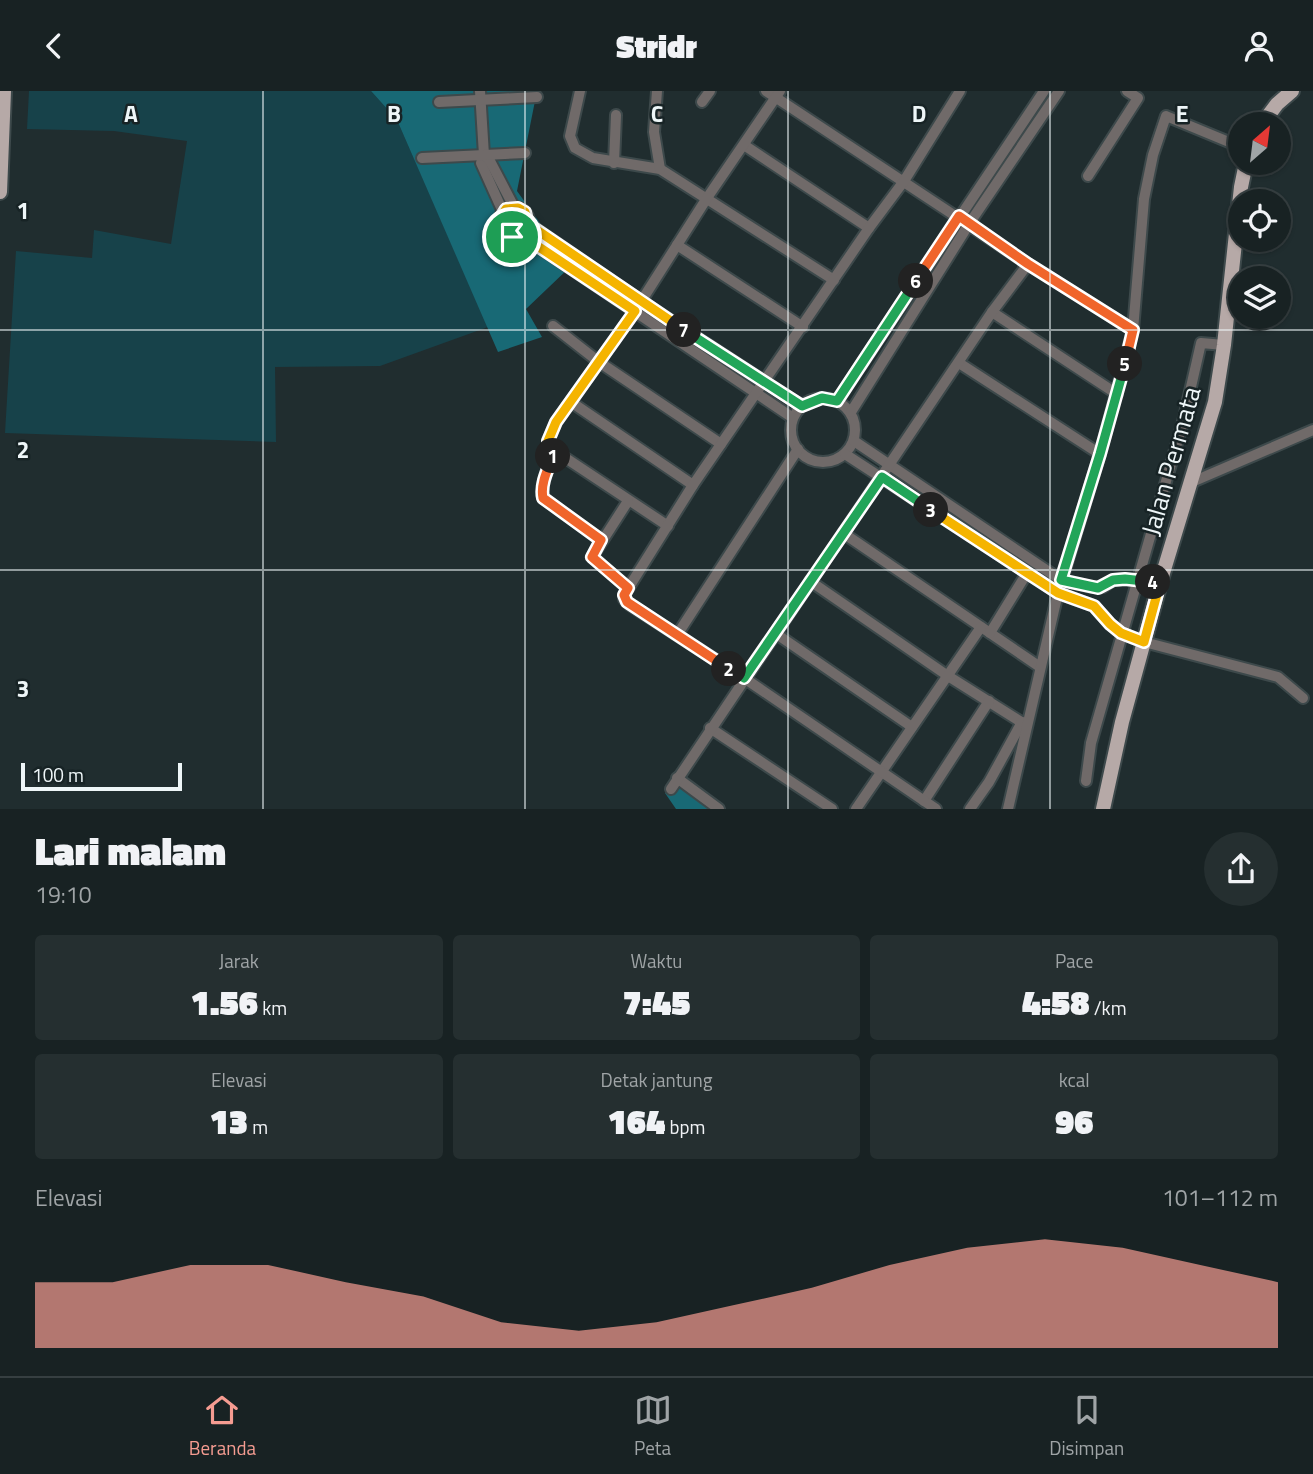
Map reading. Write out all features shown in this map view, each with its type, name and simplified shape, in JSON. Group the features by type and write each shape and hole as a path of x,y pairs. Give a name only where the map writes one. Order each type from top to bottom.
{"main road":[{"path":"0,193 4,91"},
{"path":"1271,112 1292,91"},
{"name":"Jalan Permata","path":"1103,809 1160,583 1215,402 1244,175"}],"street":[{"path":"580,91 570,137 572,143 583,153 614,163 660,169 834,280"},
{"path":"657,91 654,132 660,169"},
{"path":"702,102 710,91"},
{"path":"936,809 627,602 624,595 693,485 904,181 960,91"},
{"path":"837,401 1044,91"},
{"path":"850,412 969,224 1059,91"},
{"path":"1088,176 1140,94 1127,91"},
{"path":"668,526 555,451 548,441 551,432 744,145 774,93 1028,264 1133,330"},
{"path":"481,96 484,155 489,159 509,210"},
{"path":"439,102 481,96 537,97"},
{"path":"614,163 617,115"},
{"path":"1008,809 1024,724 1061,580 1100,454 1133,330 1144,199 1153,155 1166,116 1228,142"},
{"path":"744,145 869,228"},
{"path":"422,157 525,153"},
{"path":"509,210 525,212 528,224 793,418"},
{"path":"509,210 499,220 504,233 512,237 521,235 802,406"},
{"path":"521,235 528,224"},
{"path":"677,245 803,327"},
{"path":"671,789 992,312 1028,264"},
{"path":"992,312 1117,394"},
{"path":"553,326 599,362 721,444"},
{"path":"1086,781 1091,743 1189,399 1201,343 1224,345"},
{"path":"959,363 1100,454"},
{"path":"822,398 837,401 850,412 855,426 854,441 845,454 824,462 810,459 798,449 791,434 793,418 802,406 822,398"},
{"path":"571,402 693,485"},
{"path":"1192,482 1313,430"},
{"path":"854,441 1061,580 1098,588 1113,580 1160,583"},
{"path":"677,635 798,449"},
{"path":"555,451 544,479 543,498 601,540"},
{"path":"845,454 1058,593 1094,606 1121,633 1144,642 1278,677 1303,698"},
{"path":"1161,498 1184,511"},
{"path":"628,501 593,554 594,560 628,588"},
{"path":"843,533 1040,667"},
{"path":"856,809 948,676 986,630 1027,573"},
{"path":"810,581 948,676 1024,724"},
{"path":"775,633 912,727"},
{"path":"924,801 989,701"},
{"path":"970,809 1024,724"},
{"path":"710,728 832,809"},
{"path":"677,778 719,809"}],"shaded area":[{"path":"29,91 371,91 397,120 488,327 380,366 275,367 276,442 5,433 16,251 92,258 94,230 171,244 187,141 114,131 27,129"},
{"path":"371,91 537,91 517,191 571,266 526,309 542,337 498,352 397,120"},
{"path":"689,783 723,809 676,809 665,793"}],"route":[{"path":"518,208 525,212 528,224 802,406 808,401 822,398 837,401 959,216 1028,264 1133,330 1100,454 1061,580 1098,588 1113,580 1125,579 1160,583 1144,642 1121,633 1094,606 1058,593 882,477 744,678 630,605 624,599 628,588 592,557 601,540 548,503 543,498 542,491 555,451 548,441 556,422 635,311 521,235 512,237 504,233 499,220 506,209 518,208"}]}
